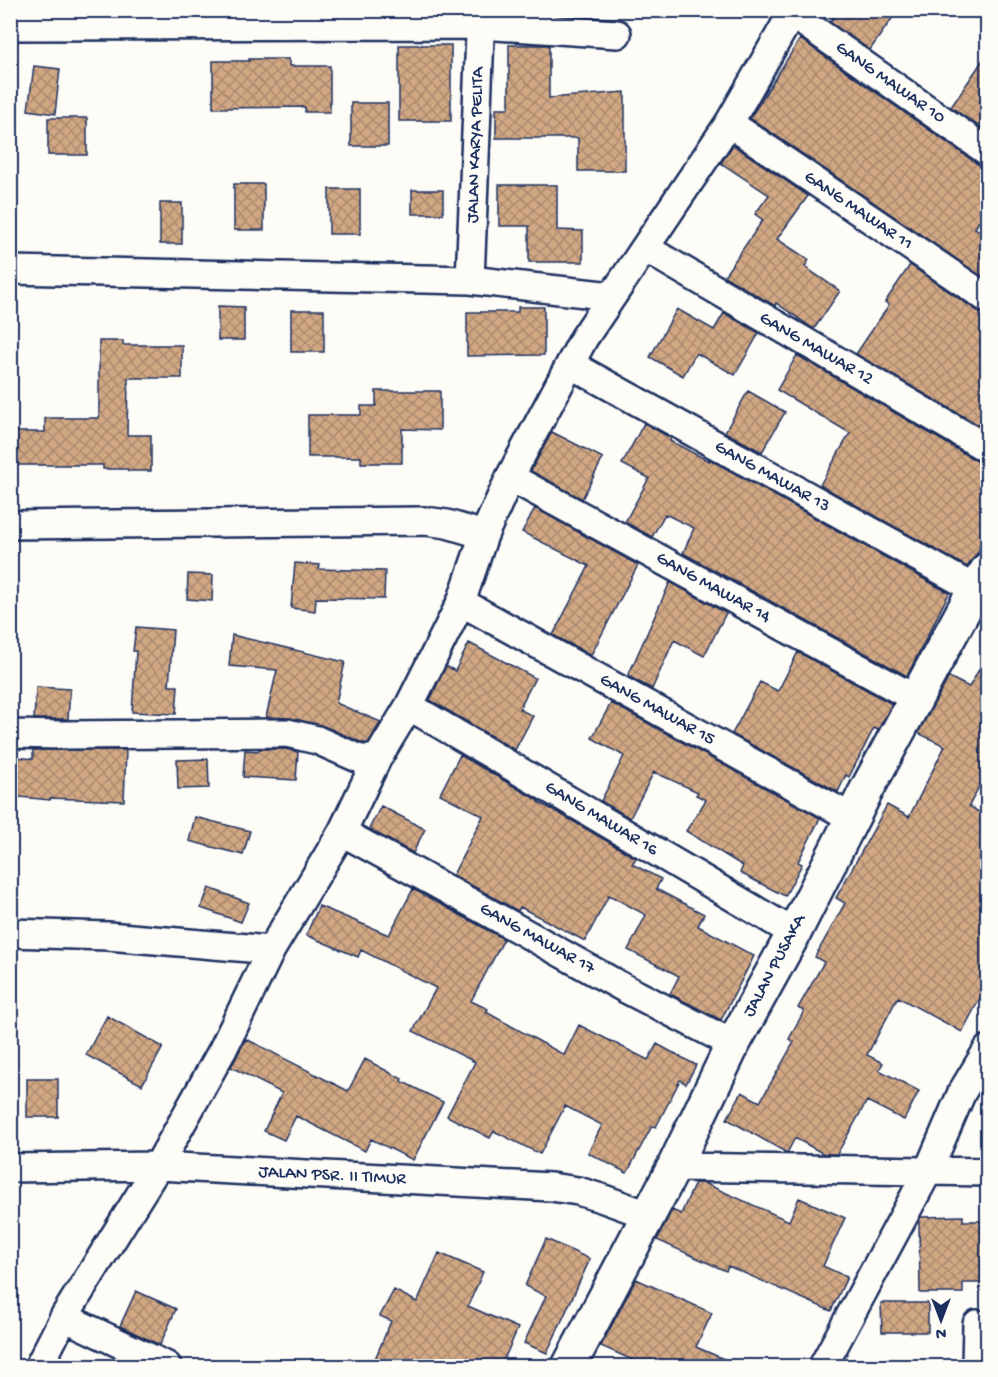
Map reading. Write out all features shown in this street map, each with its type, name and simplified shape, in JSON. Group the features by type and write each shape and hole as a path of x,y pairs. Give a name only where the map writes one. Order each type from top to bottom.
{"main road":[{"name":"JALAN PUSAKA","path":"569,1366 674,1167 733,1044 981,579"}],"street":[{"path":"39,1366 64,1317 158,1166 223,1049 271,950 342,832 377,759 409,706 461,602 484,535 510,477 584,338 729,123 793,12"},
{"name":"GANG MAWAR 10","path":"793,12 987,152"},
{"path":"10,26 481,18 617,34"},
{"name":"JALAN KARYA PELITA","path":"470,280 481,18"},
{"name":"GANG MAWAR 11","path":"729,123 987,299"},
{"name":"GANG MAWAR 12","path":"645,248 987,449"},
{"path":"10,270 470,280 612,296"},
{"name":"GANG MAWAR 13","path":"570,364 981,579"},
{"name":"GANG MAWAR 14","path":"510,477 916,699"},
{"path":"10,525 425,521 447,524 484,535"},
{"name":"GANG MAWAR 15","path":"461,602 852,818"},
{"name":"GANG MAWAR 16","path":"409,706 794,933"},
{"path":"10,734 287,733 318,740 360,759 377,759"},
{"name":"GANG MAWAR 17","path":"342,832 624,988 733,1044"},
{"path":"10,933 108,936 271,950"},
{"path":"823,1366 928,1171 962,1092 987,1049"},
{"name":"JALAN PSR. II TIMUR","path":"10,1168 158,1166 551,1187 578,1191 648,1215"},
{"path":"674,1167 987,1172"},
{"path":"64,1317 167,1366"},
{"path":"976,1366 977,1324"}],"building":[{"path":"838,10 898,10 870,50 830,22"},
{"path":"800,39 979,165 987,168 987,209 975,228 987,236 987,280 750,118"},
{"path":"399,45 451,45 451,121 399,121"},
{"path":"509,45 549,45 549,98 625,92 625,171 578,171 578,138 496,138 496,108 509,108"},
{"path":"987,54 987,132 951,107"},
{"path":"249,59 289,59 289,66 330,66 330,112 305,112 305,107 213,108 213,61 249,61"},
{"path":"34,66 60,69 55,114 28,110"},
{"path":"351,103 388,103 388,146 351,146"},
{"path":"48,118 87,118 87,155 48,155"},
{"path":"733,145 808,196 777,239 809,260 805,267 840,291 814,329 776,303 775,306 724,276 763,220 755,214 769,195 721,163"},
{"path":"234,184 264,184 264,230 234,230"},
{"path":"499,185 557,185 557,230 583,231 583,262 529,262 529,226 499,226"},
{"path":"329,189 360,189 360,234 329,234"},
{"path":"412,190 443,190 443,214 412,214"},
{"path":"160,203 182,203 182,244 160,244"},
{"path":"910,265 987,316 987,430 856,354 889,305 885,302"},
{"path":"218,306 244,307 244,340 218,340"},
{"path":"518,307 544,307 544,355 467,356 467,312 518,312"},
{"path":"677,309 714,330 724,313 759,333 735,375 696,353 683,376 650,357"},
{"path":"291,310 324,310 324,352 291,352"},
{"path":"99,341 123,341 123,345 182,345 182,378 128,378 127,435 151,435 151,471 103,469 103,465 10,465 10,432 45,432 45,418 99,418"},
{"path":"797,355 987,465 987,534 967,567 820,485 850,433 777,390"},
{"path":"376,391 440,391 440,430 402,429 402,463 361,463 361,457 308,457 308,415 361,415 361,406 376,406"},
{"path":"748,391 785,412 762,452 725,432"},
{"path":"644,423 671,438 670,441 709,461 709,459 949,593 907,676 683,553 694,528 665,514 652,537 625,522 649,478 622,464"},
{"path":"552,432 603,458 582,499 531,471"},
{"path":"535,508 638,565 591,655 553,635 589,566 522,532"},
{"path":"295,563 320,565 319,569 385,571 384,599 316,598 315,611 291,608"},
{"path":"188,574 213,575 212,601 187,599"},
{"path":"670,582 726,613 704,656 674,640 652,689 628,676"},
{"path":"136,627 173,630 169,686 178,686 176,714 132,712 136,651 133,651"},
{"path":"232,635 345,662 336,703 381,722 368,743 321,725 290,718 266,717 277,670 229,666"},
{"path":"469,643 535,678 519,709 533,716 515,750 430,700 446,666 455,671"},
{"path":"798,652 892,704 878,730 874,728 849,777 846,775 838,792 732,734 760,682 778,691"},
{"path":"987,655 987,771 969,806 987,817 987,985 962,1032 898,997 867,1055 883,1063 879,1070 919,1091 904,1120 867,1101 837,1154 824,1154 795,1138 787,1153 727,1119 742,1092 760,1102 794,1042 789,1039 804,1011 798,1008 824,962 815,957 845,903 836,898 887,805 909,817 945,746 918,733 949,677 969,687"},
{"path":"36,687 70,689 68,719 34,719"},
{"path":"611,703 820,818 798,862 802,864 785,896 740,873 743,866 686,831 706,800 696,795 698,792 654,772 630,818 601,801 624,756 592,738"},
{"path":"259,749 285,749 298,752 296,780 243,777 245,750 258,751"},
{"path":"33,750 126,750 124,801 50,798 50,800 10,796 10,756 33,759"},
{"path":"460,755 636,858 632,864 661,879 656,889 704,914 698,926 754,956 721,1020 670,994 679,976 628,950 646,915 609,895 585,941 520,907 518,911 453,875 483,816 440,794"},
{"path":"208,759 209,788 178,789 177,760"},
{"path":"381,806 425,829 413,853 369,829"},
{"path":"195,817 250,831 243,855 189,841"},
{"path":"209,888 249,903 241,922 201,908"},
{"path":"413,889 504,939 471,1001 488,1009 486,1012 564,1055 579,1025 648,1060 657,1044 696,1065 686,1084 680,1080 656,1127 652,1126 627,1173 588,1153 602,1125 565,1106 540,1154 494,1131 490,1138 447,1116 475,1062 413,1031 436,988 361,950 358,957 306,935 319,906 389,935"},
{"path":"107,1016 163,1047 142,1085 86,1055"},
{"path":"246,1039 348,1091 365,1059 402,1079 401,1081 443,1102 413,1160 371,1139 365,1151 296,1116 284,1140 264,1131 282,1093 231,1067"},
{"path":"27,1079 58,1079 58,1117 27,1117"},
{"path":"695,1183 704,1183 789,1221 799,1198 845,1218 823,1266 847,1277 831,1311 728,1266 726,1271 657,1240 672,1210 681,1214"},
{"path":"963,1216 963,1221 987,1221 987,1283 963,1283 963,1293 920,1293 919,1220 921,1217"},
{"path":"546,1239 590,1259 547,1353 524,1343 546,1296 525,1286"},
{"path":"439,1253 483,1272 468,1306 518,1328 501,1366 372,1366 391,1321 380,1316 394,1290 417,1302"},
{"path":"636,1279 712,1313 696,1347 740,1366 646,1366 601,1346"},
{"path":"136,1291 176,1309 160,1345 120,1326"},
{"path":"881,1303 928,1303 928,1332 882,1332"}]}
